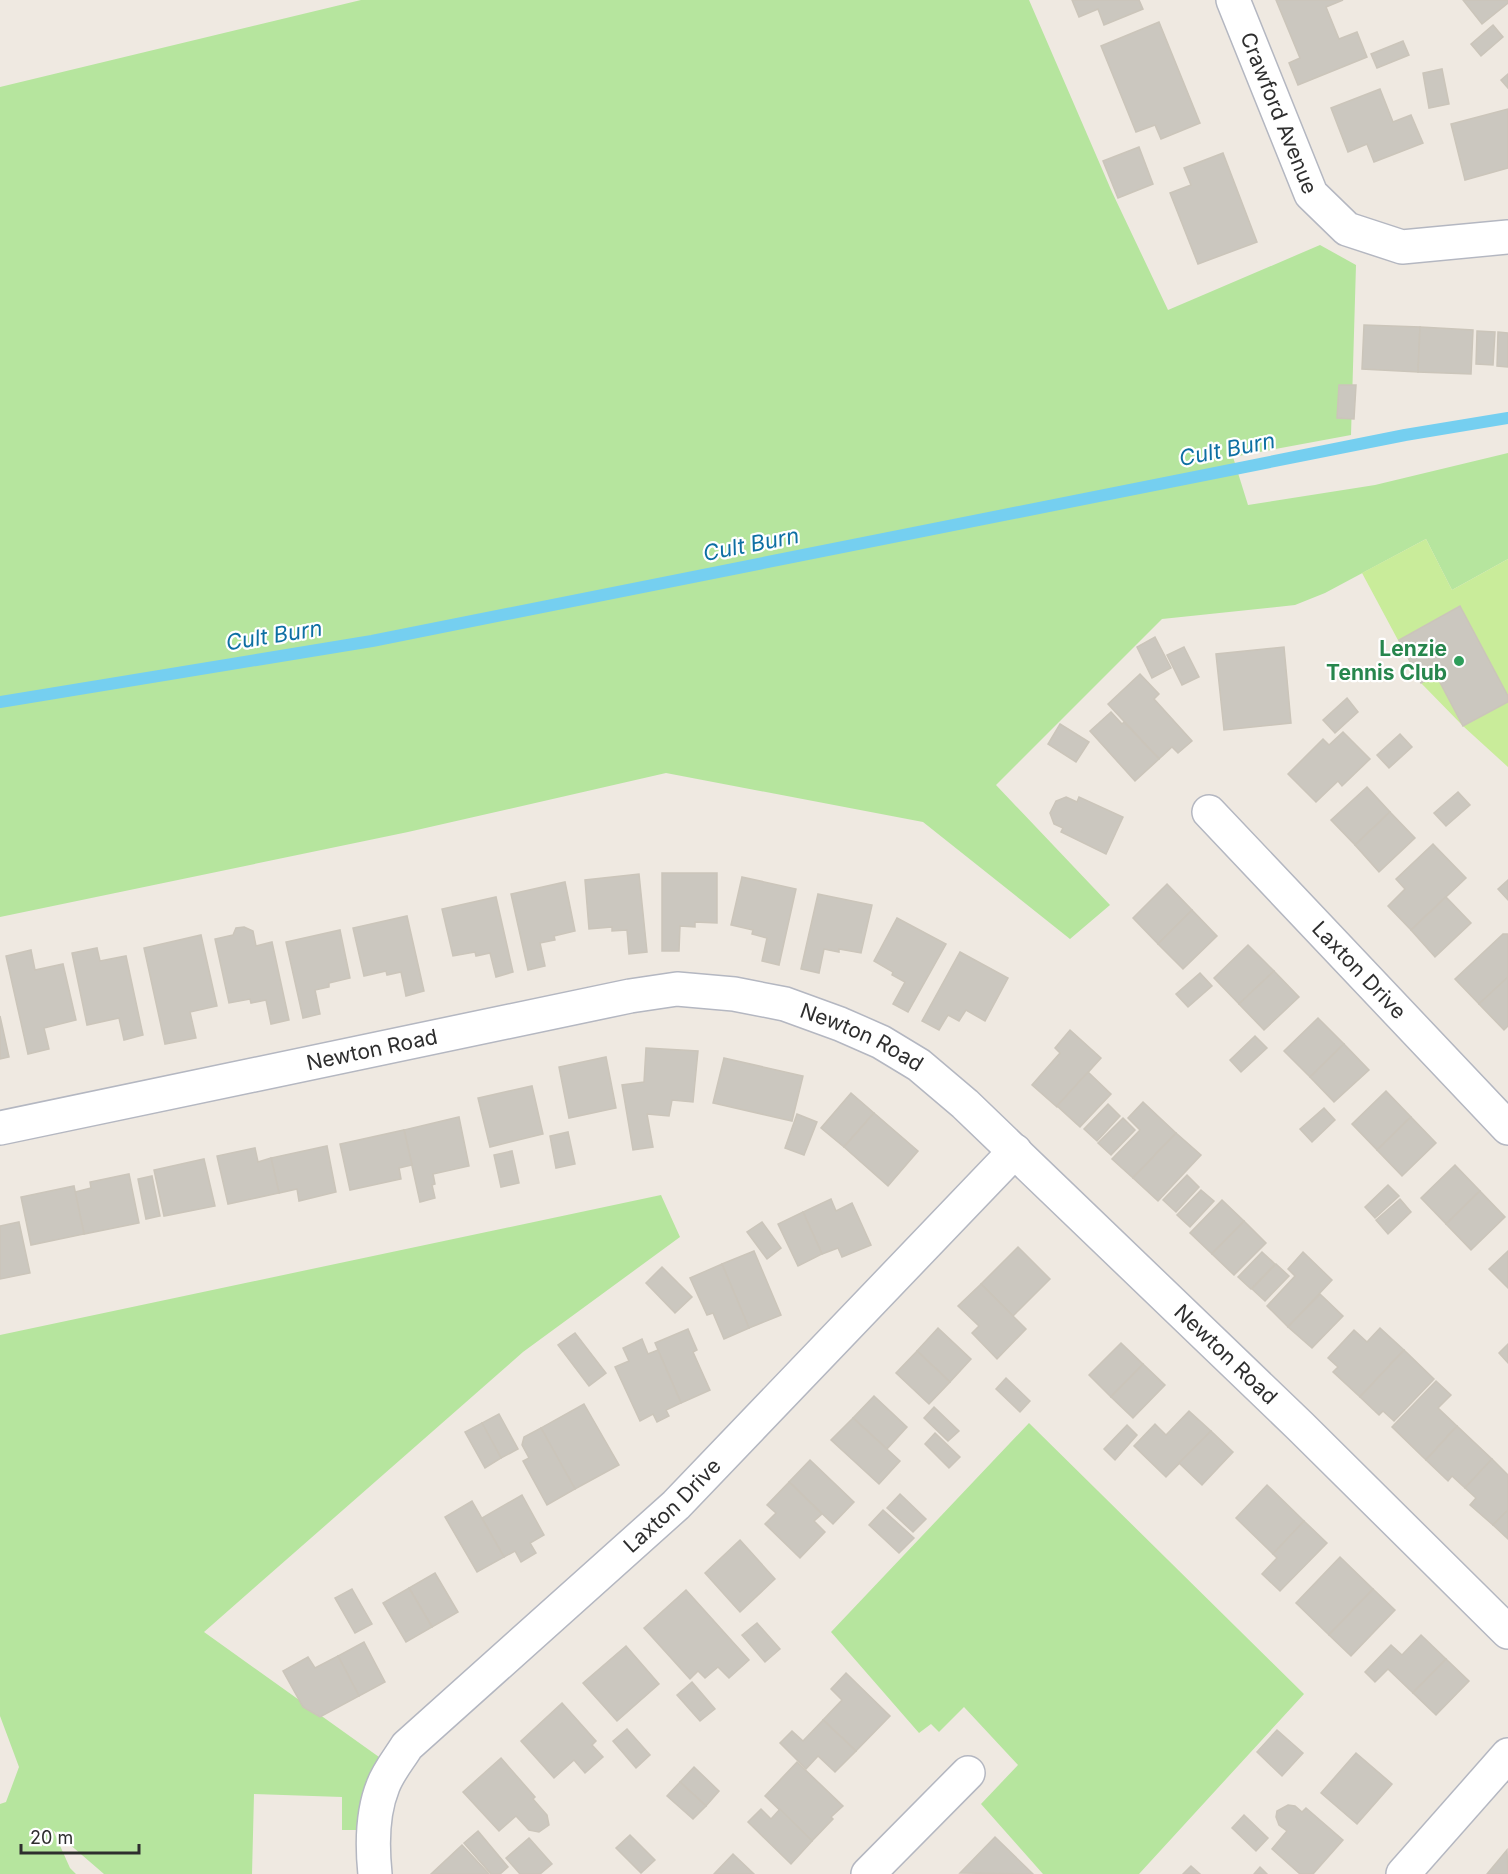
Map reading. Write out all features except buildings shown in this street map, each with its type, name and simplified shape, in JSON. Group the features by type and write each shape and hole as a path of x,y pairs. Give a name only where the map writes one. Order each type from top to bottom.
{"street":[{"name":"Crawford Avenue","path":"1233,0 1311,194 1347,229 1402,247 1508,237"},
{"name":"Laxton Drive","path":"1209,812 1508,1128"},
{"name":"Newton Road","path":"0,1128 630,996 677,990 734,994 784,1004 840,1024 881,1042 918,1065 1015,1150 1300,1426 1508,1632"},
{"name":"Laxton Drive","path":"375,1874 372,1850 375,1818 383,1785 407,1746 676,1505 1015,1150"},
{"path":"1402,1874 1508,1755"},
{"path":"868,1874 968,1773"}],"green space":[{"path":"361,0 1029,0 1112,192 1168,310 1320,245 1356,265 1351,435 1233,457 1248,505 1375,485 1508,453 1508,559 1452,590 1426,539 1325,593 1295,605 1162,619 996,785 1110,905 1070,939 923,822 666,773 408,832 0,917 0,87"},
{"name":"Lenzie Tennis Club","path":"1426,539 1452,590 1508,559 1508,767 1421,683 1362,573"},
{"path":"661,1195 680,1237 523,1352 204,1632 379,1757 356,1830 342,1830 342,1797 254,1794 252,1874 104,1874 53,1830 70,1868 76,1874 0,1874 0,1804 6,1802 19,1767 0,1716 0,1335"},
{"path":"1029,1423 1304,1694 1139,1874 1043,1874 981,1804 1018,1765 964,1707 939,1732 931,1724 919,1733 831,1632"}],"waterway":[{"name":"Cult Burn","path":"0,702 372,641 1405,435 1508,418"}],"place":[{"name":"Lenzie Tennis Club","path":"1459,661"}]}
